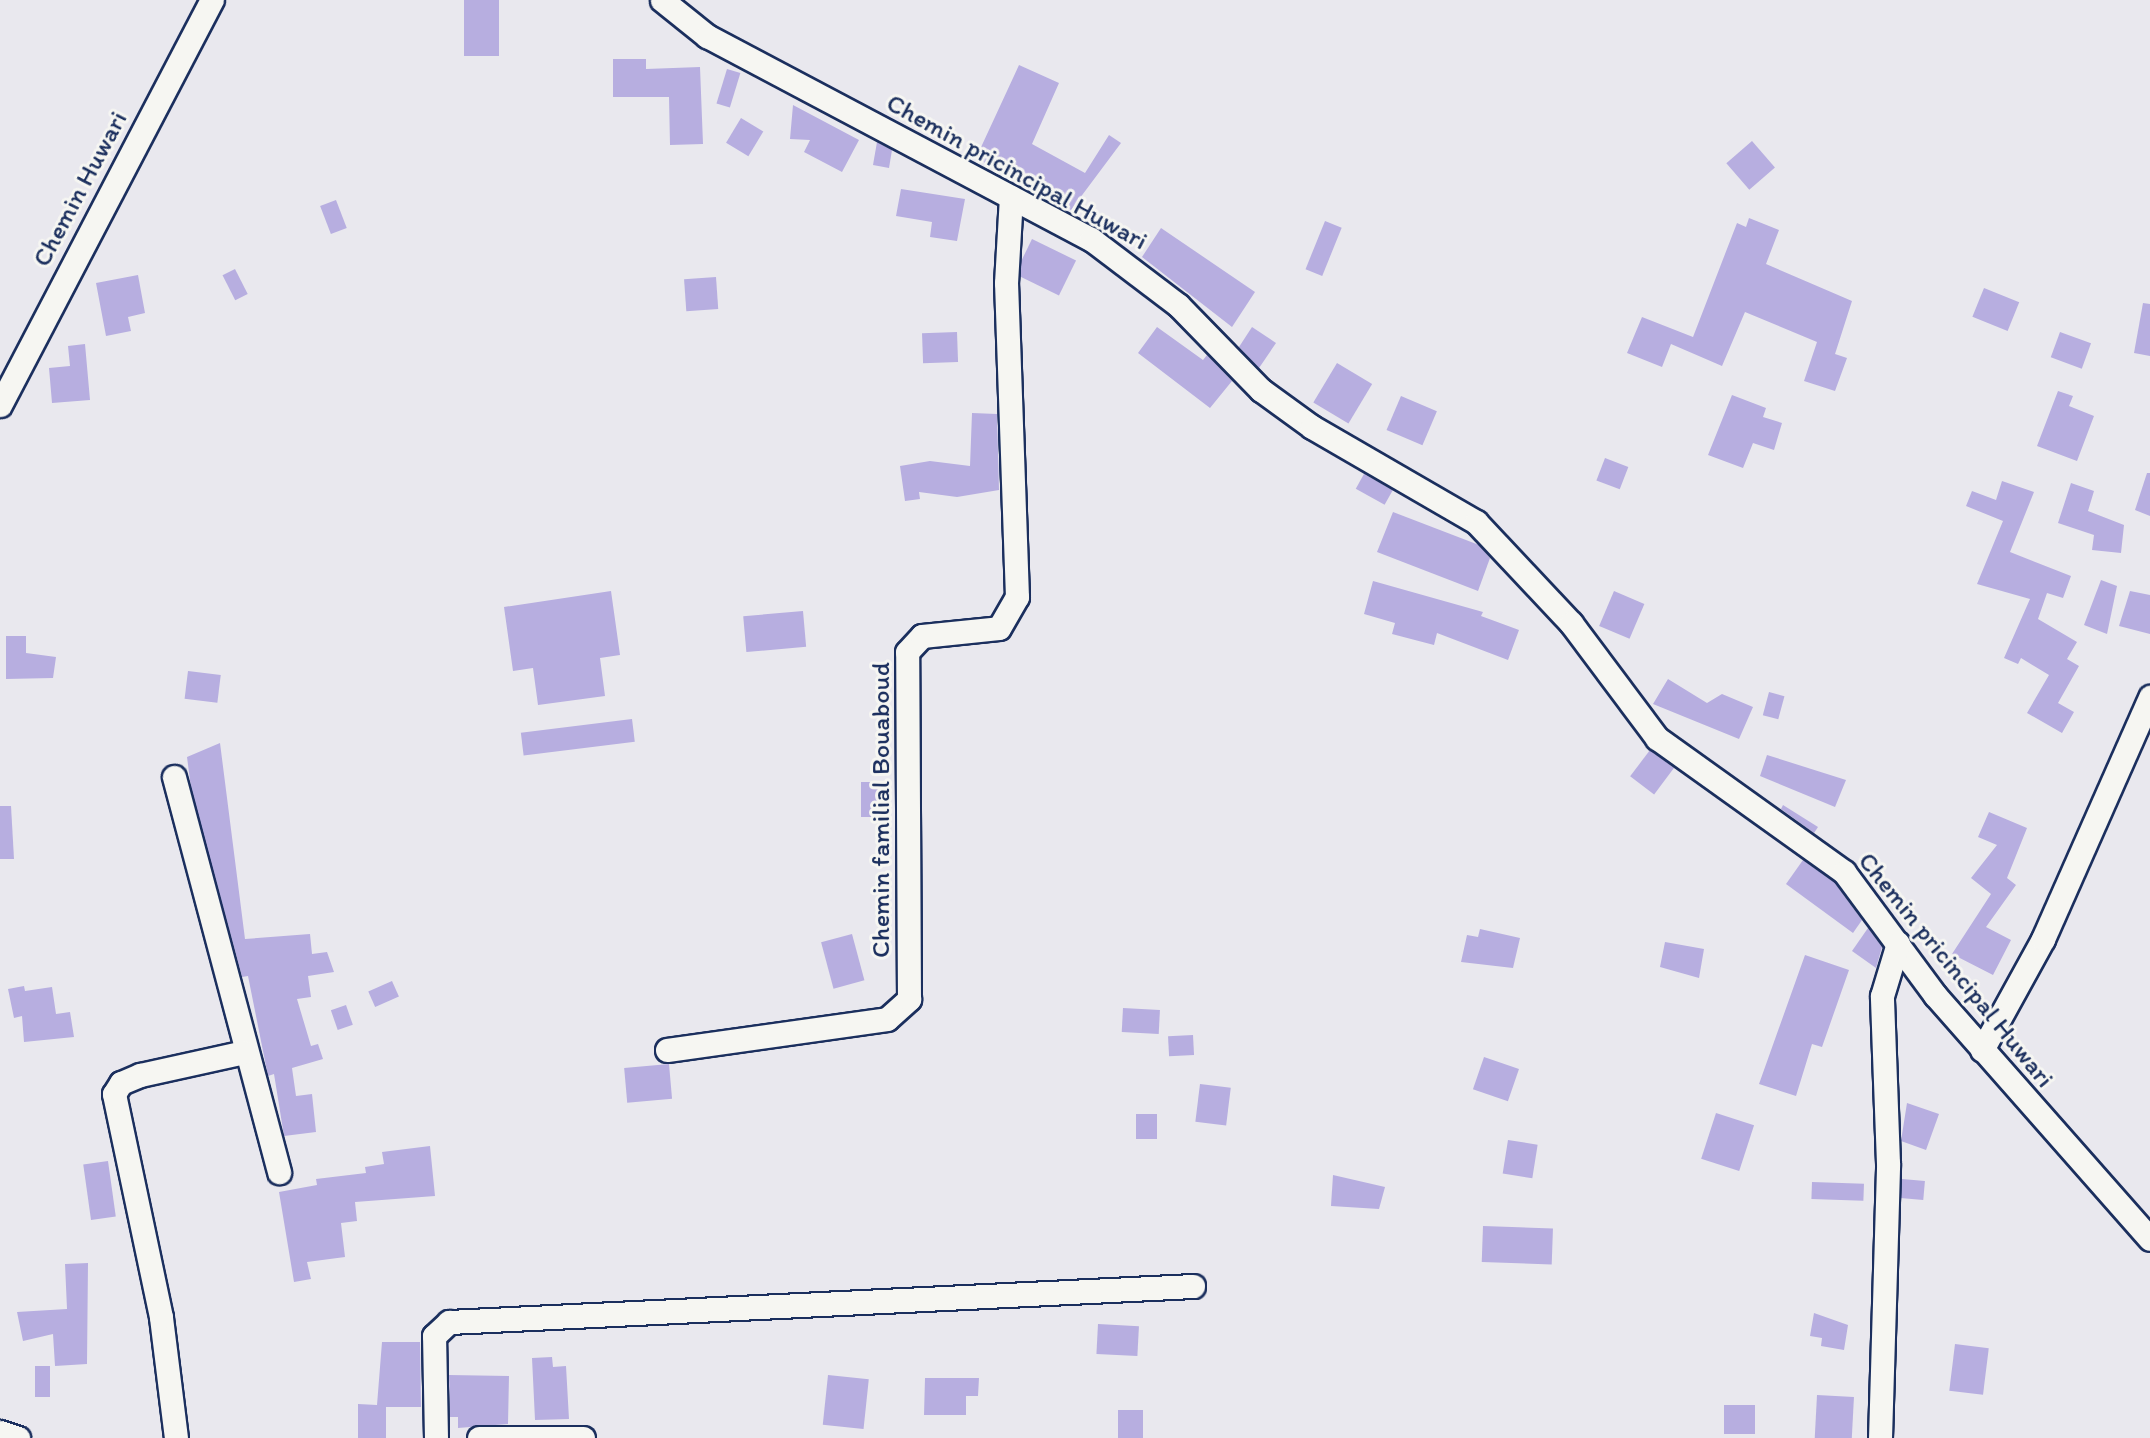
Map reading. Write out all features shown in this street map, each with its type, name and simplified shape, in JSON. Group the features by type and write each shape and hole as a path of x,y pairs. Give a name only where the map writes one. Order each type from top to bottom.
{"street":[{"name":"Chemin Huwari","path":"0,405 212,0"},
{"name":"Chemin pricincipal Huwari","path":"662,0 707,36 1010,197 1138,270 1261,390 1312,427 1476,522 1571,623 1657,738 1770,825 1814,846 1844,872 1982,1050 2150,1239"},
{"name":"Chemin familial Bouaboud","path":"667,1050 887,1019 909,999 906,652 922,636 999,628 1017,597 1006,283 1010,197"},
{"path":"1982,1050 2043,939 2150,696"},
{"path":"174,777 279,1172"},
{"path":"1880,1438 1888,1163 1882,996 1898,943"},
{"path":"176,1438 161,1317 114,1094 121,1083 140,1075 245,1052"},
{"path":"436,1438 434,1336 449,1322 1193,1286"},
{"path":"0,1432 18,1438"},
{"path":"479,1438 583,1438"}],"building":[{"path":"464,0 499,0 499,56 464,56"},
{"path":"613,59 646,59 646,69 700,67 703,144 670,145 669,97 613,97"},
{"path":"1019,65 1059,83 1032,144 1085,173 1109,135 1121,143 1071,210 976,158"},
{"path":"727,69 740,73 730,108 716,103"},
{"path":"793,105 859,140 842,172 804,152 810,140 790,139"},
{"path":"741,118 763,131 748,156 726,143"},
{"path":"1752,141 1775,167 1749,190 1726,163"},
{"path":"877,142 892,150 889,168 873,165"},
{"path":"901,189 965,199 957,241 930,237 932,222 896,216"},
{"path":"336,200 347,228 331,234 320,206"},
{"path":"1749,218 1779,230 1766,264 1852,301 1835,354 1847,358 1835,391 1804,381 1817,342 1745,312 1722,366 1671,344 1662,367 1627,353 1642,317 1693,337 1737,223 1746,227"},
{"path":"1325,221 1342,228 1322,276 1306,269"},
{"path":"1161,228 1255,292 1232,327 1142,257"},
{"path":"1032,239 1076,260 1059,296 1015,274"},
{"path":"235,269 248,294 235,300 223,275"},
{"path":"138,275 145,313 128,317 131,331 106,336 96,283"},
{"path":"716,277 718,309 686,311 684,279"},
{"path":"1984,288 2019,302 2008,331 1972,317"},
{"path":"2143,303 2150,304 2150,356 2134,353"},
{"path":"1157,327 1203,360 1207,355 1232,381 1210,408 1138,353"},
{"path":"1252,327 1276,343 1259,368 1239,347"},
{"path":"957,332 958,362 923,363 922,333"},
{"path":"2060,332 2091,343 2082,369 2051,357"},
{"path":"85,344 90,400 52,403 49,368 70,366 68,346"},
{"path":"1337,363 1372,384 1348,424 1313,402"},
{"path":"2058,391 2073,396 2069,406 2094,416 2077,461 2037,446"},
{"path":"1732,395 1766,408 1763,417 1782,423 1774,450 1753,443 1743,468 1708,455"},
{"path":"1401,396 1437,411 1422,445 1387,430"},
{"path":"972,413 997,414 999,490 957,497 919,492 920,499 905,501 900,466 930,461 970,466"},
{"path":"1605,458 1628,467 1620,489 1596,480"},
{"path":"2147,473 2150,473 2150,516 2135,510"},
{"path":"1364,474 1393,490 1385,505 1356,489"},
{"path":"2002,481 2034,492 2010,552 2071,576 2063,598 2047,593 2038,619 2077,642 2067,659 2079,666 2058,703 2074,712 2062,733 2027,713 2049,675 2021,658 2018,664 2004,658 2030,599 1977,584 2003,521 1966,506 1972,491 1996,500"},
{"path":"2071,483 2094,491 2088,511 2124,525 2121,553 2092,550 2094,535 2058,523"},
{"path":"1393,512 1479,545 1490,558 1478,591 1377,552"},
{"path":"2101,580 2117,586 2107,634 2084,625"},
{"path":"1373,581 1483,612 1481,616 1519,630 1508,660 1437,633 1434,645 1392,634 1395,623 1364,614"},
{"path":"611,591 620,655 600,658 605,696 538,705 533,668 513,671 504,607"},
{"path":"1614,591 1644,604 1630,639 1599,626"},
{"path":"2130,591 2150,595 2150,634 2119,626"},
{"path":"803,611 806,647 746,652 743,616"},
{"path":"6,636 26,636 26,653 56,657 53,678 6,679"},
{"path":"188,671 221,675 217,703 185,699"},
{"path":"1668,679 1707,703 1722,694 1753,707 1739,739 1653,704"},
{"path":"1769,692 1784,696 1778,719 1763,715"},
{"path":"632,719 635,742 524,755 521,733"},
{"path":"220,743 245,939 310,934 312,954 327,952 334,972 308,976 311,997 297,999 311,1046 318,1044 323,1059 292,1068 296,1096 312,1094 316,1132 284,1136 274,1074 268,1076 248,976 242,977 191,788 187,757"},
{"path":"1650,750 1674,768 1654,794 1630,776"},
{"path":"1767,755 1846,780 1835,807 1760,776"},
{"path":"861,782 884,782 884,817 861,817"},
{"path":"1783,805 1818,827 1814,833 1781,809"},
{"path":"0,806 11,806 14,859 0,859"},
{"path":"1989,812 2027,828 2007,878 2016,885 1986,927 2011,940 1993,975 1952,954 1991,894 1971,878 1997,845 1978,837"},
{"path":"1803,860 1834,882 1862,920 1853,933 1786,884"},
{"path":"1868,928 1882,947 1876,968 1852,951"},
{"path":"1480,929 1520,938 1513,968 1461,962 1467,935 1478,937"},
{"path":"852,934 864,980 834,989 821,942"},
{"path":"1665,942 1704,949 1699,978 1660,967"},
{"path":"1805,955 1849,970 1822,1047 1812,1044 1796,1096 1759,1084"},
{"path":"392,981 399,997 375,1007 368,992"},
{"path":"24,986 25,991 52,987 56,1014 70,1012 74,1037 24,1042 22,1016 14,1018 8,989"},
{"path":"346,1005 353,1025 338,1030 331,1010"},
{"path":"1123,1008 1160,1010 1159,1034 1122,1032"},
{"path":"1193,1035 1194,1055 1169,1056 1168,1036"},
{"path":"1484,1057 1519,1069 1508,1101 1473,1089"},
{"path":"669,1064 672,1099 627,1103 624,1068"},
{"path":"1200,1084 1231,1088 1226,1125 1195,1122"},
{"path":"1907,1103 1939,1114 1926,1150 1901,1141"},
{"path":"1716,1113 1754,1125 1739,1171 1701,1159"},
{"path":"1136,1114 1157,1114 1157,1139 1136,1139"},
{"path":"1508,1140 1538,1145 1532,1178 1503,1174"},
{"path":"430,1146 435,1196 355,1202 357,1221 341,1223 345,1257 307,1262 311,1279 294,1282 279,1192 317,1185 316,1179 366,1173 365,1167 384,1164 382,1152"},
{"path":"108,1161 116,1216 91,1220 83,1164"},
{"path":"1333,1175 1385,1187 1379,1209 1331,1206"},
{"path":"1902,1179 1925,1181 1923,1200 1900,1198"},
{"path":"1812,1182 1864,1184 1863,1201 1811,1199"},
{"path":"1483,1226 1553,1228 1552,1264 1482,1262"},
{"path":"88,1263 87,1364 55,1366 53,1334 23,1341 17,1312 67,1309 65,1264"},
{"path":"1814,1313 1848,1325 1844,1350 1821,1346 1822,1338 1810,1336"},
{"path":"1098,1324 1139,1326 1137,1356 1096,1354"},
{"path":"382,1342 420,1342 421,1407 386,1407 386,1438 358,1438 358,1404 377,1405"},
{"path":"1955,1344 1989,1348 1983,1395 1949,1391"},
{"path":"552,1357 553,1367 566,1366 569,1419 535,1420 532,1358"},
{"path":"35,1366 50,1366 50,1397 35,1397"},
{"path":"449,1375 509,1376 508,1424 458,1428 458,1417 450,1417"},
{"path":"828,1375 869,1379 864,1429 823,1425"},
{"path":"925,1378 979,1378 978,1396 966,1396 966,1415 924,1415"},
{"path":"1817,1395 1854,1397 1852,1438 1815,1438"},
{"path":"1724,1405 1755,1405 1755,1434 1724,1434"},
{"path":"1118,1410 1143,1410 1143,1438 1118,1438"}]}
